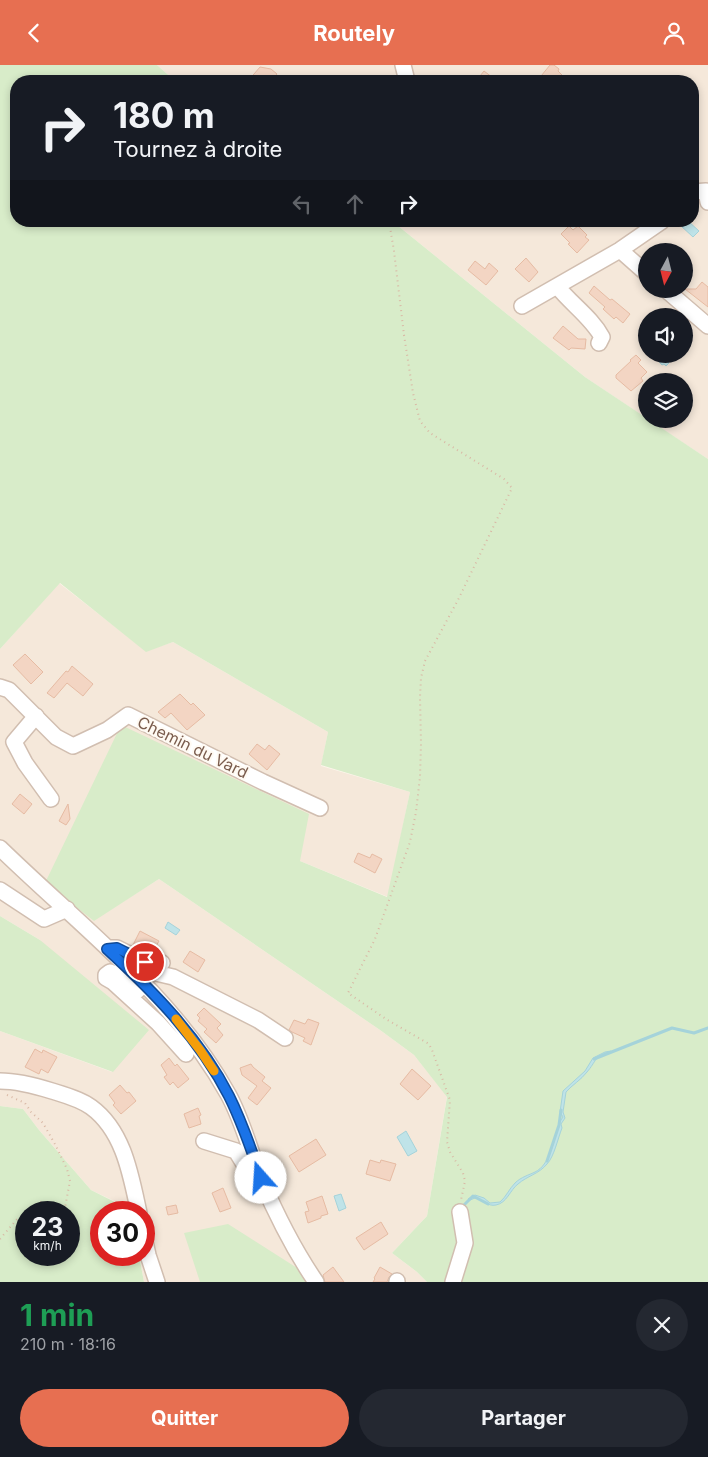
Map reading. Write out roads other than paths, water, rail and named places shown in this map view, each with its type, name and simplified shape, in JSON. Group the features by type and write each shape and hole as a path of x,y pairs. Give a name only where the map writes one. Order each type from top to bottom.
{"street":[{"path":"522,306 620,250 653,227"},
{"path":"620,250 638,266"},
{"path":"557,286 565,297 597,327 602,337 599,343"},
{"path":"675,298 708,326"},
{"name":"Chemin du Vard","path":"0,687 9,691 56,737 73,746 107,730 128,715 320,808"},
{"path":"36,716 14,742 24,763 51,799"},
{"path":"0,848 26,874 67,909 139,979 176,1019 200,1050 228,1095 249,1143 261,1178 281,1221 316,1282"},
{"path":"0,891 44,919 67,909"},
{"path":"107,949 117,948 145,962 162,963"},
{"path":"186,1055 158,1023 113,982 106,978 106,975 110,972 115,973 137,991 142,986 139,979 142,973 156,973 173,977 258,1020 285,1038"},
{"path":"0,1081 9,1081 59,1093 83,1102 97,1112 107,1122 117,1137 126,1161 136,1201"},
{"path":"204,1141 236,1151 254,1180 261,1178"},
{"path":"452,1282 465,1243 460,1212"},
{"path":"152,1266 157,1282"}],"water":[{"path":"682,227 695,227 699,231 693,237"},
{"path":"168,922 180,930 176,935 165,928"},
{"path":"611,1051 596,1059 585,1075 566,1092 563,1112 565,1118 561,1124 562,1128 554,1152 544,1167 518,1184 500,1204 488,1204 475,1198 468,1199 475,1195 484,1198 490,1203 500,1202 517,1181 540,1169 548,1158 559,1123 563,1117 560,1112 563,1091 585,1071 593,1058"},
{"path":"406,1131 417,1151 408,1156 397,1137"},
{"path":"341,1194 346,1208 339,1211 334,1196"}],"waterway":[{"path":"594,1059 672,1028 694,1033 708,1028"},
{"path":"547,1161 559,1125 561,1110"},
{"path":"462,1207 473,1196 488,1204"}]}
